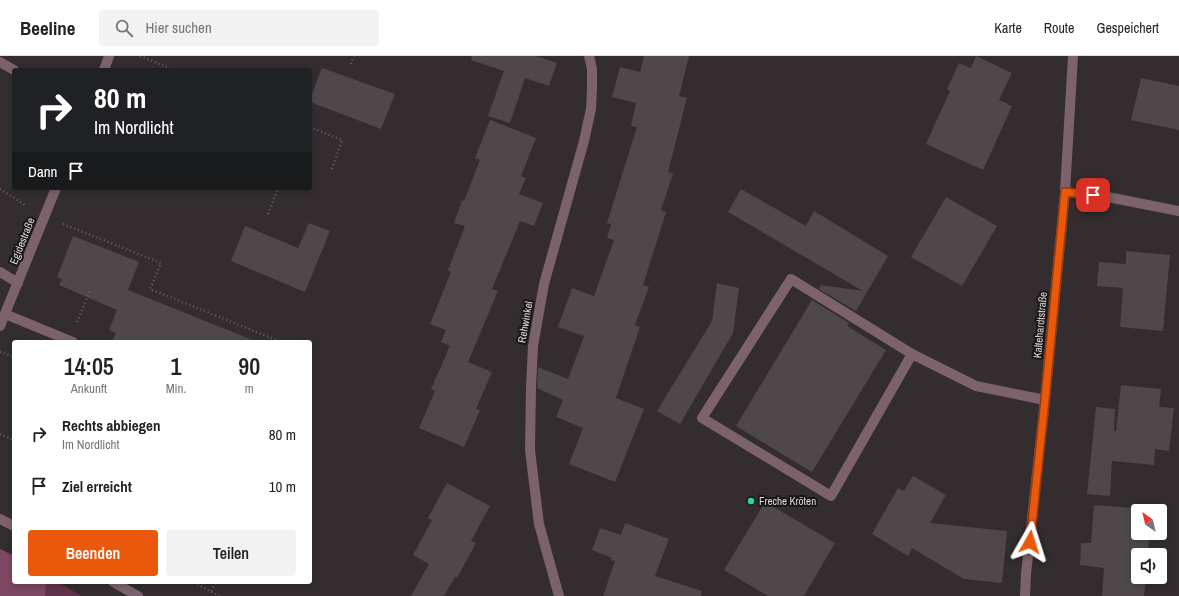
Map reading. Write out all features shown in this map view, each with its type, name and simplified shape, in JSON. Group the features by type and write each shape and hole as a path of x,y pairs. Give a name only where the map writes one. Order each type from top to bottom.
{"street":[{"path":"105,68 109,56"},
{"name":"Rehwinkel","path":"559,596 539,524 530,450 533,346 544,284 584,141 591,109 592,76 589,56"},
{"name":"Kaltehardtstraße","path":"1025,596 1065,192 1073,56"},
{"path":"0,62 12,69"},
{"name":"Egidestraße","path":"0,326 55,190"},
{"path":"1065,192 1108,197 1179,211"},
{"path":"0,272 18,283"},
{"path":"912,354 831,496 702,418 791,279 912,354 976,386 1045,400"},
{"path":"5,314 69,340"},
{"path":"0,518 12,525"},
{"path":"117,584 138,596"}],"path":[{"path":"140,56 169,68"},
{"path":"351,64 354,56"},
{"path":"312,127 342,140 332,169"},
{"path":"0,189 45,217 161,263 150,289 274,340"},
{"path":"268,214 277,190"},
{"path":"71,340 90,291"},
{"path":"0,352 12,356"},
{"path":"0,434 12,439"},
{"path":"198,584 220,596"},
{"path":"211,591 215,584"}],"shaded area":[{"path":"0,549 12,555 12,584 61,584 81,596 0,596"},
{"path":"0,549 12,555 12,584 46,584 45,596 0,596"}],"building":[{"path":"472,56 536,56 557,63 549,86 525,78 510,123 488,116 504,71 471,60"},
{"path":"644,56 689,56 679,96 687,98 668,172 673,174 661,210 666,212 643,285 649,287 635,325 640,327 616,398 644,409 615,482 569,464 583,428 556,417 563,400 537,388 538,367 568,379 584,336 558,327 572,288 594,296 614,240 607,238 611,224 607,223 637,127 631,126 636,103 612,97 620,67 640,72"},
{"path":"976,56 1012,73 999,100 1012,106 983,170 926,144 950,91 947,89 959,63 971,68"},
{"path":"322,68 395,94 381,129 312,103 312,94"},
{"path":"1141,78 1179,86 1179,130 1131,120"},
{"path":"490,120 536,138 521,176 526,178 519,194 543,203 534,226 520,221 492,289 498,291 468,362 492,372 476,409 480,410 464,447 419,428 435,391 431,389 450,346 441,342 446,330 430,324 451,272 448,270 465,226 454,223 462,200 464,201 480,160 475,158"},
{"path":"741,189 806,226 814,211 888,256 856,311 819,289 821,285 863,291 728,212"},
{"path":"946,197 997,226 962,286 911,257"},
{"path":"309,223 330,231 305,292 231,261 245,226 298,248"},
{"path":"73,236 139,262 128,290 253,340 113,340 116,333 109,330 117,310 59,285 62,279 57,277"},
{"path":"1126,251 1170,255 1163,331 1120,327 1123,288 1097,286 1099,262 1126,264"},
{"path":"717,283 739,288 733,333 680,424 657,411 712,321"},
{"path":"812,300 849,323 847,326 886,350 812,472 736,426"},
{"path":"1121,385 1161,389 1159,407 1174,408 1169,451 1155,449 1154,465 1112,461 1110,496 1087,494 1096,407 1115,409 1114,431 1116,431"},
{"path":"913,476 946,495 930,523 1007,531 1002,583 964,579 912,548 908,556 872,534 898,488 904,491"},
{"path":"447,483 490,506 471,541 476,543 457,578 455,577 444,596 411,596 429,564 413,555 432,520 428,518"},
{"path":"765,502 835,543 804,596 768,596 724,570"},
{"path":"1094,505 1131,508 1131,540 1149,540 1148,548 1131,548 1131,584 1145,584 1144,596 1102,596 1104,568 1080,565 1081,543 1091,543"},
{"path":"625,523 669,539 655,576 702,591 701,596 603,596 615,561 611,560 612,558 592,550 600,528 621,535"}],"place":[{"name":"Freche Kröten","path":"751,501"}],"route":[{"path":"1030,542 1065,192 1093,195"}]}
